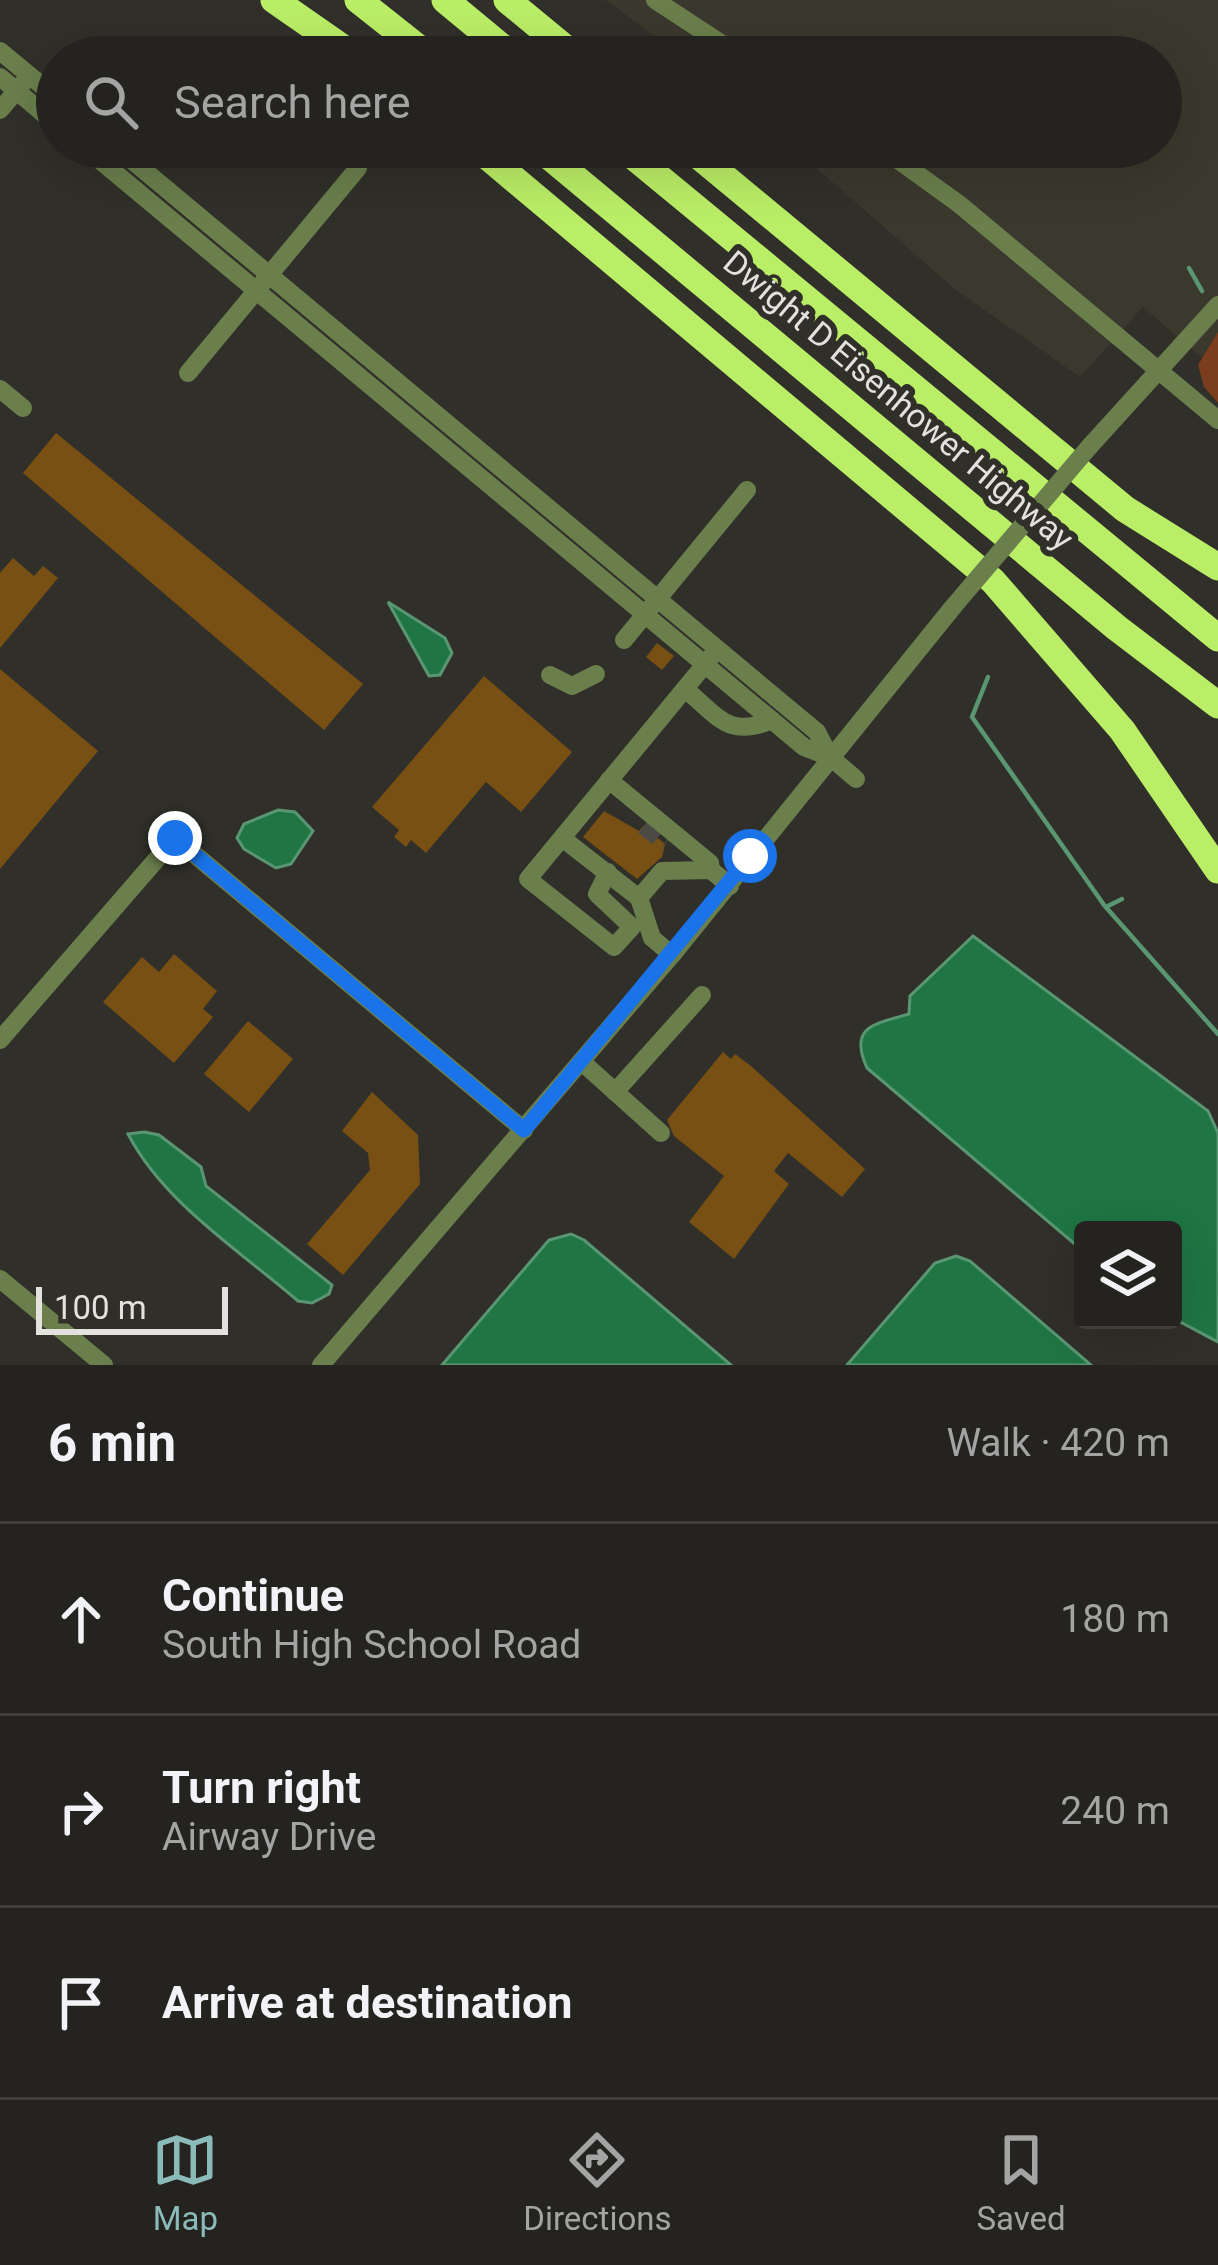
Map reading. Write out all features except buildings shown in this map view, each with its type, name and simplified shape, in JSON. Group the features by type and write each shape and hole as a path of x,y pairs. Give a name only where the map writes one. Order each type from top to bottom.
{"highway":[{"path":"274,0 326,36"},
{"path":"358,0 403,36"},
{"path":"445,0 489,36"},
{"path":"507,0 551,36"},
{"path":"501,168 966,555 1088,686 1218,869"},
{"name":"Dwight D Eisenhower Highway","path":"563,168 1100,614 1218,704"},
{"name":"Dwight D Eisenhower Highway","path":"647,168 1218,638"},
{"path":"713,168 1125,509 1218,567"},
{"path":"1088,686 1218,893"}],"street":[{"path":"655,0 710,36"},
{"path":"3,69 36,89"},
{"path":"0,110 23,83"},
{"path":"23,83 36,99"},
{"path":"111,168 263,282"},
{"path":"139,168 263,282 651,606 718,649 817,732 830,757"},
{"path":"188,374 358,168"},
{"path":"909,168 959,204 1218,420"},
{"path":"321,1365 730,886 953,607 1218,305"},
{"path":"0,389 23,409"},
{"path":"623,640 746,490"},
{"path":"651,606 705,665 804,747 830,757 856,779"},
{"path":"608,872 597,893 632,927 619,945 608,946 528,879 718,649"},
{"path":"550,675 572,686 596,674"},
{"path":"686,689 733,729 749,730 772,720"},
{"path":"610,781 730,886"},
{"path":"633,800 644,826"},
{"path":"0,1040 175,838 524,1130"},
{"path":"562,838 639,898 652,938 672,955"},
{"path":"666,843 689,846"},
{"path":"639,898 662,871 711,870"},
{"path":"616,1092 702,994"},
{"path":"582,1062 661,1133"},
{"path":"0,1279 104,1365"}],"shaded area":[{"path":"606,0 1218,0 1218,372 1143,307 1080,377 956,290 816,168 1182,168 1182,36 654,36"},
{"path":"1218,332 1218,403 1204,387 1198,365"},
{"path":"388,602 445,638 452,653 440,675 429,676"},
{"path":"278,810 295,812 313,831 291,864 276,868 244,849 237,838 244,824"},
{"path":"973,936 1208,1111 1218,1133 1218,1342 1182,1323 1182,1221 1074,1221 1074,1243 867,1068 863,1035 876,1024 909,1014 910,996"},
{"path":"128,1134 159,1135 201,1167 206,1186 332,1285 329,1294 312,1303 298,1301 205,1225 162,1182"},
{"path":"571,1234 731,1365 442,1365 549,1240"},
{"path":"956,1256 970,1261 1091,1365 847,1365 935,1263"}],"waterway":[{"path":"1189,268 1202,291"},
{"path":"988,677 972,717 1104,905 1218,1034"},
{"path":"1108,906 1122,899"}],"tunnel":[{"path":"644,826 666,843"}],"route":[{"path":"175,838 524,1130 730,886 750,856"}]}
